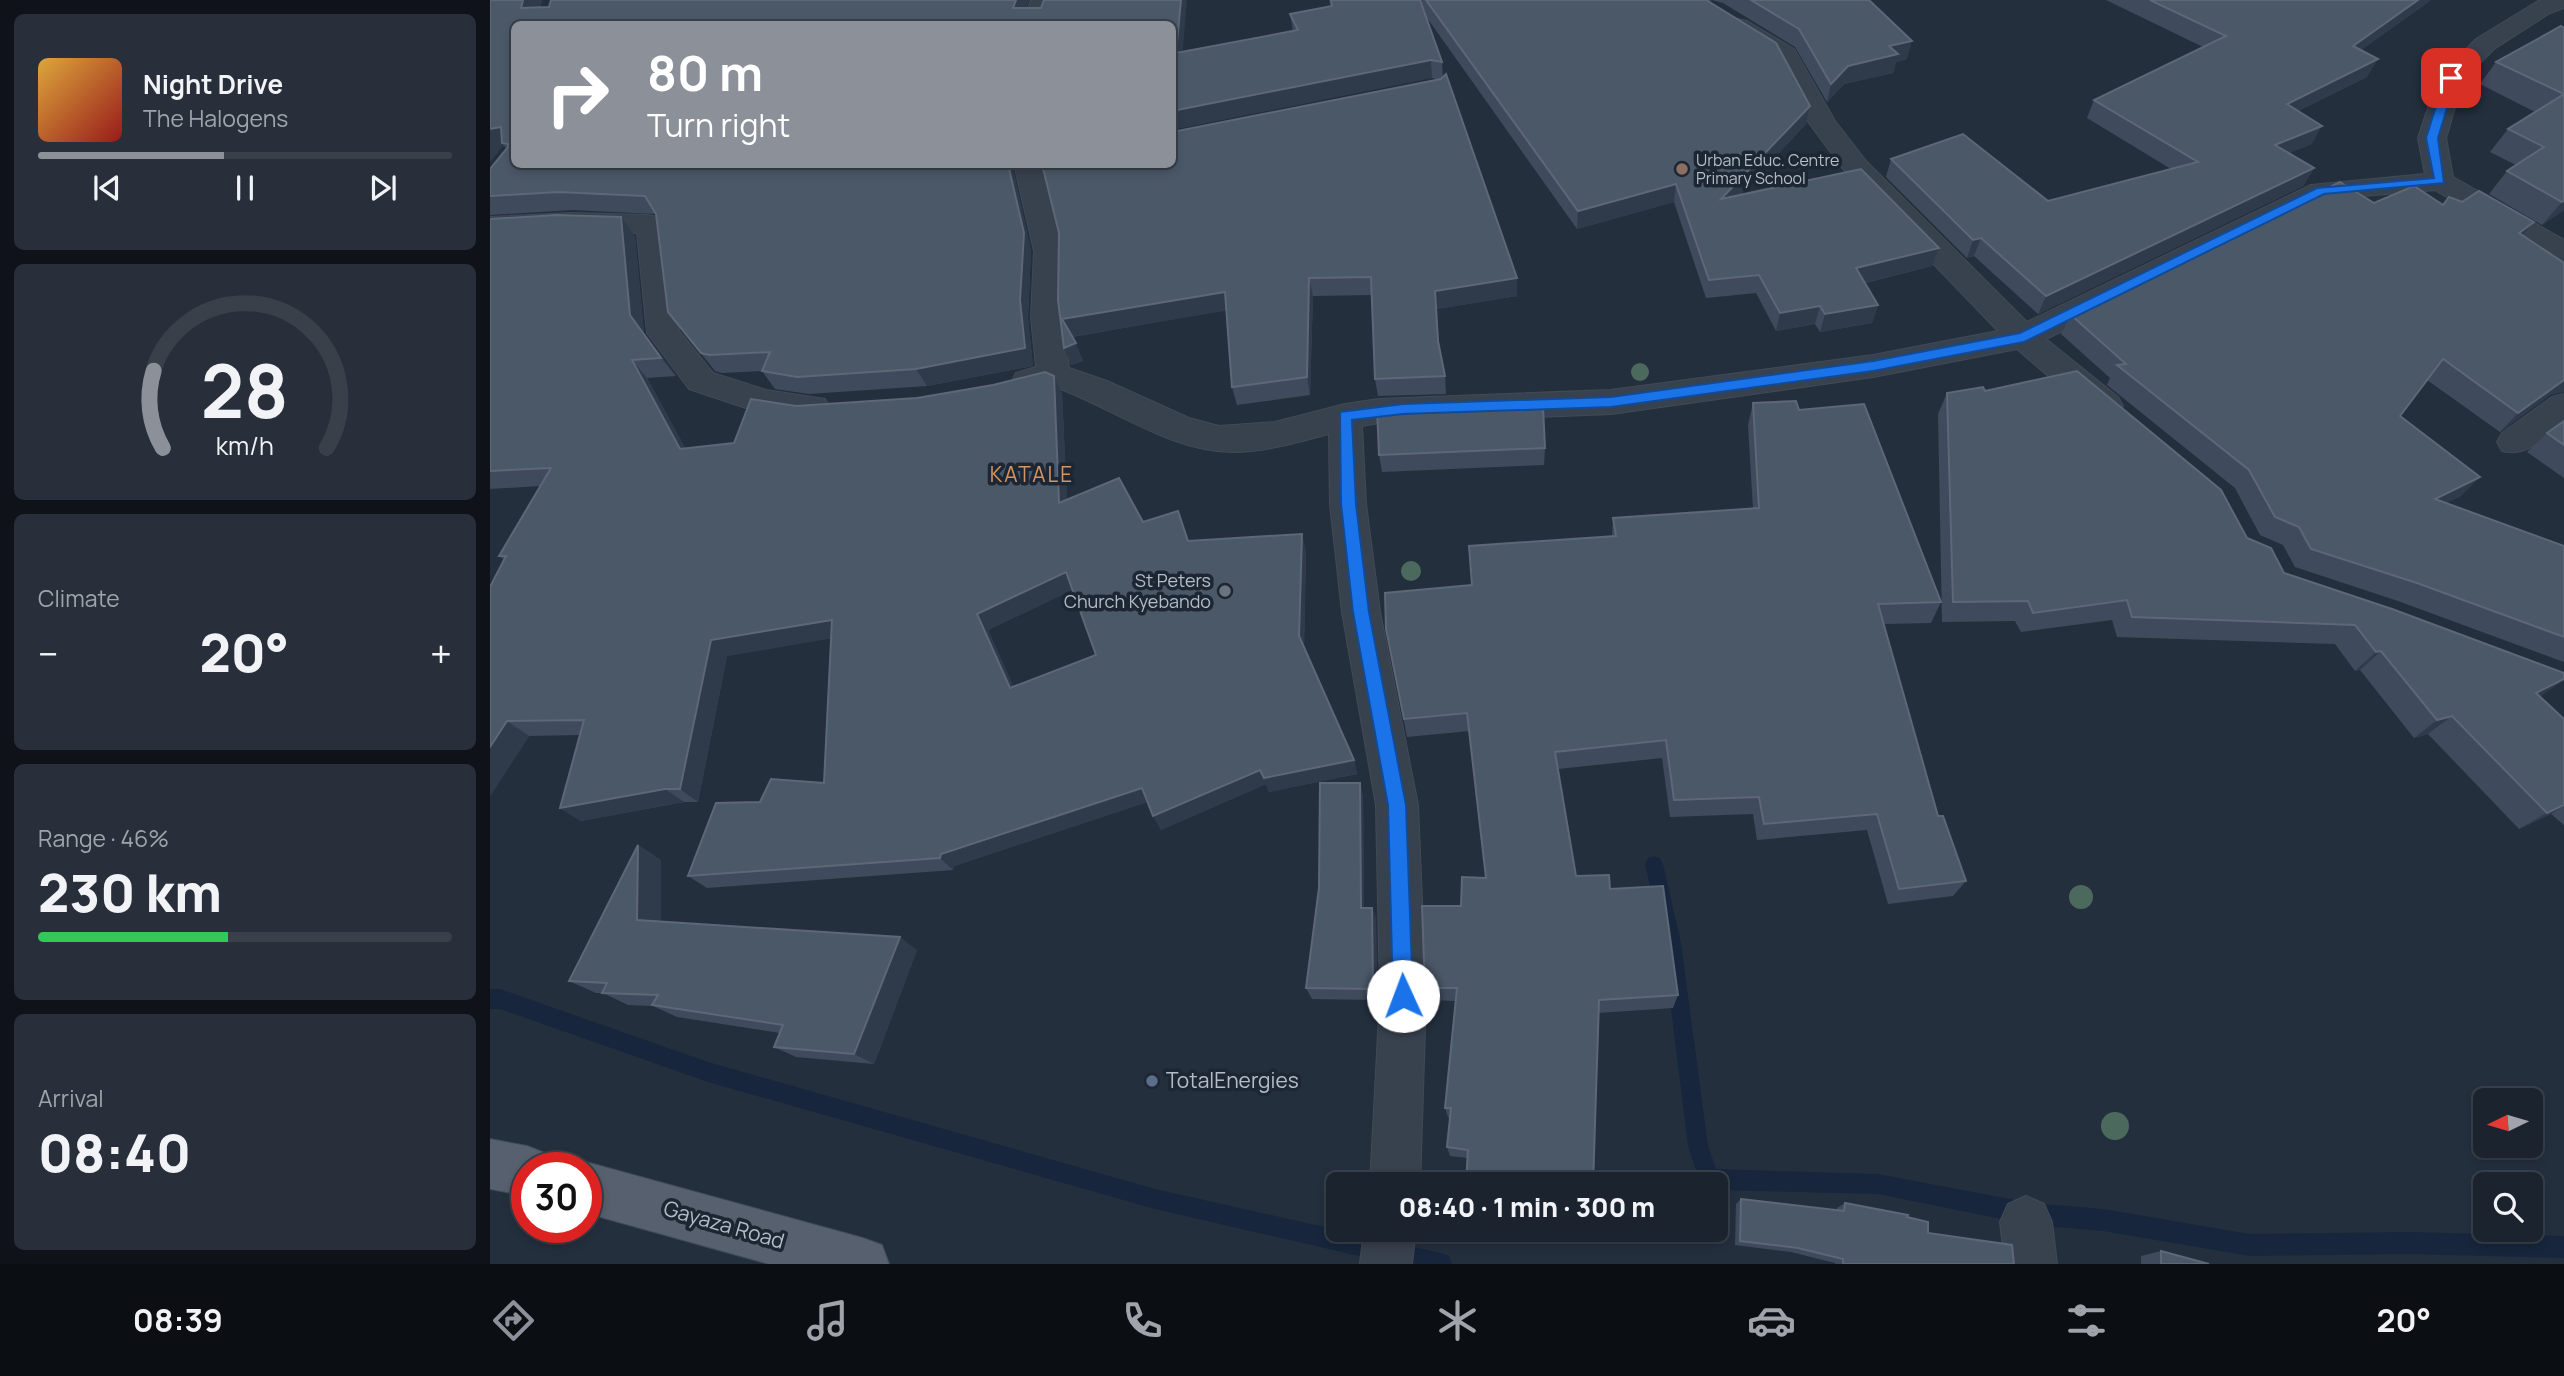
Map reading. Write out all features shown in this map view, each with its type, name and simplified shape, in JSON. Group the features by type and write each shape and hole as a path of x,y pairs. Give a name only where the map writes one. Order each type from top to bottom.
{"main road":[{"path":"490,1164 511,1168"},
{"name":"Gayaza Road","path":"602,1191 863,1264"}],"street":[{"path":"1035,21 1043,0"},
{"path":"2440,181 2432,138 2451,78 2484,44 2542,3"},
{"path":"1713,10 1785,54 1822,123 1856,167 2024,337 2127,423"},
{"path":"1036,168 1049,251 1047,318 1053,375"},
{"path":"1002,388 1053,375 1111,394 1162,420 1219,439 1273,434 1345,416 1403,409 1611,402 1873,366 2024,337 2321,191 2440,181 2564,253"},
{"path":"490,226 572,222 648,224 652,233 663,333 701,381 764,402 809,409 841,407"},
{"path":"2514,442 2564,406"},
{"path":"1345,416 1348,504 1361,612 1397,805 1403,996 1396,1172"},
{"path":"1385,1264 1388,1242"}],"building":[{"path":"490,0 523,0 521,8 549,7 551,0 1016,0 1013,8 1041,8 1044,0 1181,0 1176,53 1176,21 511,21 511,168 1009,168 1024,233 1020,300 1025,348 916,369 797,377 762,371 770,352 709,355 701,353 668,312 656,214 645,196 558,192 490,196 490,169 508,144 502,143 501,127 490,129"},
{"path":"1331,0 1420,0 1442,62 1431,60 1176,110 1176,53 1298,30 1290,14 1332,6"},
{"path":"1426,0 1706,0 1776,43 1810,106 1721,199 1861,169 1939,248 1856,268 1878,305 1825,314 1820,306 1780,313 1759,275 1709,280 1676,184 1578,211"},
{"path":"1751,0 1869,0 1912,41 1889,46 1898,54 1848,66 1831,84 1799,29"},
{"path":"2150,0 2418,0 2353,46 2378,59 2287,104 2322,126 2275,145 2314,168 2046,296 1981,238 1973,240 1891,159 1963,134 2048,201 2198,162 2094,100 2226,36"},
{"path":"2561,26 2564,28 2564,94 2496,62"},
{"path":"1446,74 1517,278 1435,291 1438,341 1445,376 1375,379 1371,277 1309,278 1307,377 1232,387 1225,292 1062,319 1076,343 1064,348 1058,300 1059,233 1043,168 1176,168 1176,131 1441,79"},
{"path":"2564,94 2562,202 2507,171 2544,147 2508,129"},
{"path":"2340,182 2374,203 2414,186 2443,205 2449,197 2462,202 2479,191 2534,222 2519,233 2564,263 2564,380 2518,413 2443,359 2400,416 2480,477 2435,499 2564,546 2564,637 2417,583 2311,549 2299,527 2275,517 2249,470 2117,365 2126,364 2071,315"},
{"path":"557,215 621,217 630,315 661,358 632,360 680,449 734,443 751,399 796,406 917,398 993,385 1045,372 1054,376 1059,503 1119,478 1143,522 1178,511 1188,541 1302,534 1299,636 1354,760 1264,778 1260,770 1153,816 1142,788 941,854 940,858 688,876 716,803 760,802 771,779 824,783 832,620 711,640 680,789 665,789 560,808 584,720 507,721 490,747 490,587 506,556 499,556 551,468 490,471 490,219","holes":["1066,572 1096,655 1010,688 977,614"]},
{"path":"2077,371 2221,490 2247,538 2271,548 2284,573 2392,609 2564,673 2564,679 2536,693 2564,719 2564,805 2547,813 2452,716 2437,720 2381,651 2376,652 2355,625 2132,617 2127,600 2033,613 2028,601 1953,602 1947,393 1983,387 1985,391"},
{"path":"1796,401 1799,410 1864,404 1941,602 1878,604 1938,816 1943,816 1966,881 1899,889 1877,814 1764,824 1759,797 1674,800 1666,740 1555,752 1576,876 1609,875 1610,889 1663,886 1678,995 1599,1000 1593,1172 1467,1172 1468,1150 1447,1147 1451,1108 1445,1108 1457,988 1425,988 1422,906 1461,906 1462,877 1486,878 1467,713 1404,719 1386,629 1385,593 1472,585 1469,546 1616,536 1613,518 1759,508 1753,403"},
{"path":"1450,405 1451,411 1543,407 1545,448 1379,455 1377,408"},
{"path":"2564,421 2564,445 2547,433"},
{"path":"1320,783 1360,783 1361,908 1372,908 1373,989 1306,988 1319,888"},
{"path":"638,845 637,920 900,937 854,1054 774,1047 783,1025 652,1005 658,995 602,993 607,983 569,981"},
{"path":"1741,1199 1844,1211 1845,1203 1908,1215 1907,1217 1928,1222 1928,1233 2012,1245 2014,1264 1843,1264 1843,1259 1798,1248 1740,1241"},
{"path":"2161,1251 2209,1264 2161,1264"}],"waterway":[{"path":"1654,864 1672,943 1698,1146 1709,1179 1878,1184 2031,1214 2103,1220 2250,1245 2410,1243 2564,1247"},
{"path":"490,999 500,999 708,1072 1155,1199 1441,1264"}],"place":[{"name":"Urban Educ. Centre Primary School","path":"1682,169"},
{"name":"St Peters Church Kyebando","path":"1225,591"},
{"name":"TotalEnergies","path":"1152,1081"}],"district":[{"name":"KATALE","path":"1032,475"}],"route":[{"path":"1403,996 1397,805 1361,612 1348,504 1345,416 1403,409 1611,402 1873,366 2024,337 2321,191 2440,181 2432,138 2451,78"}]}
